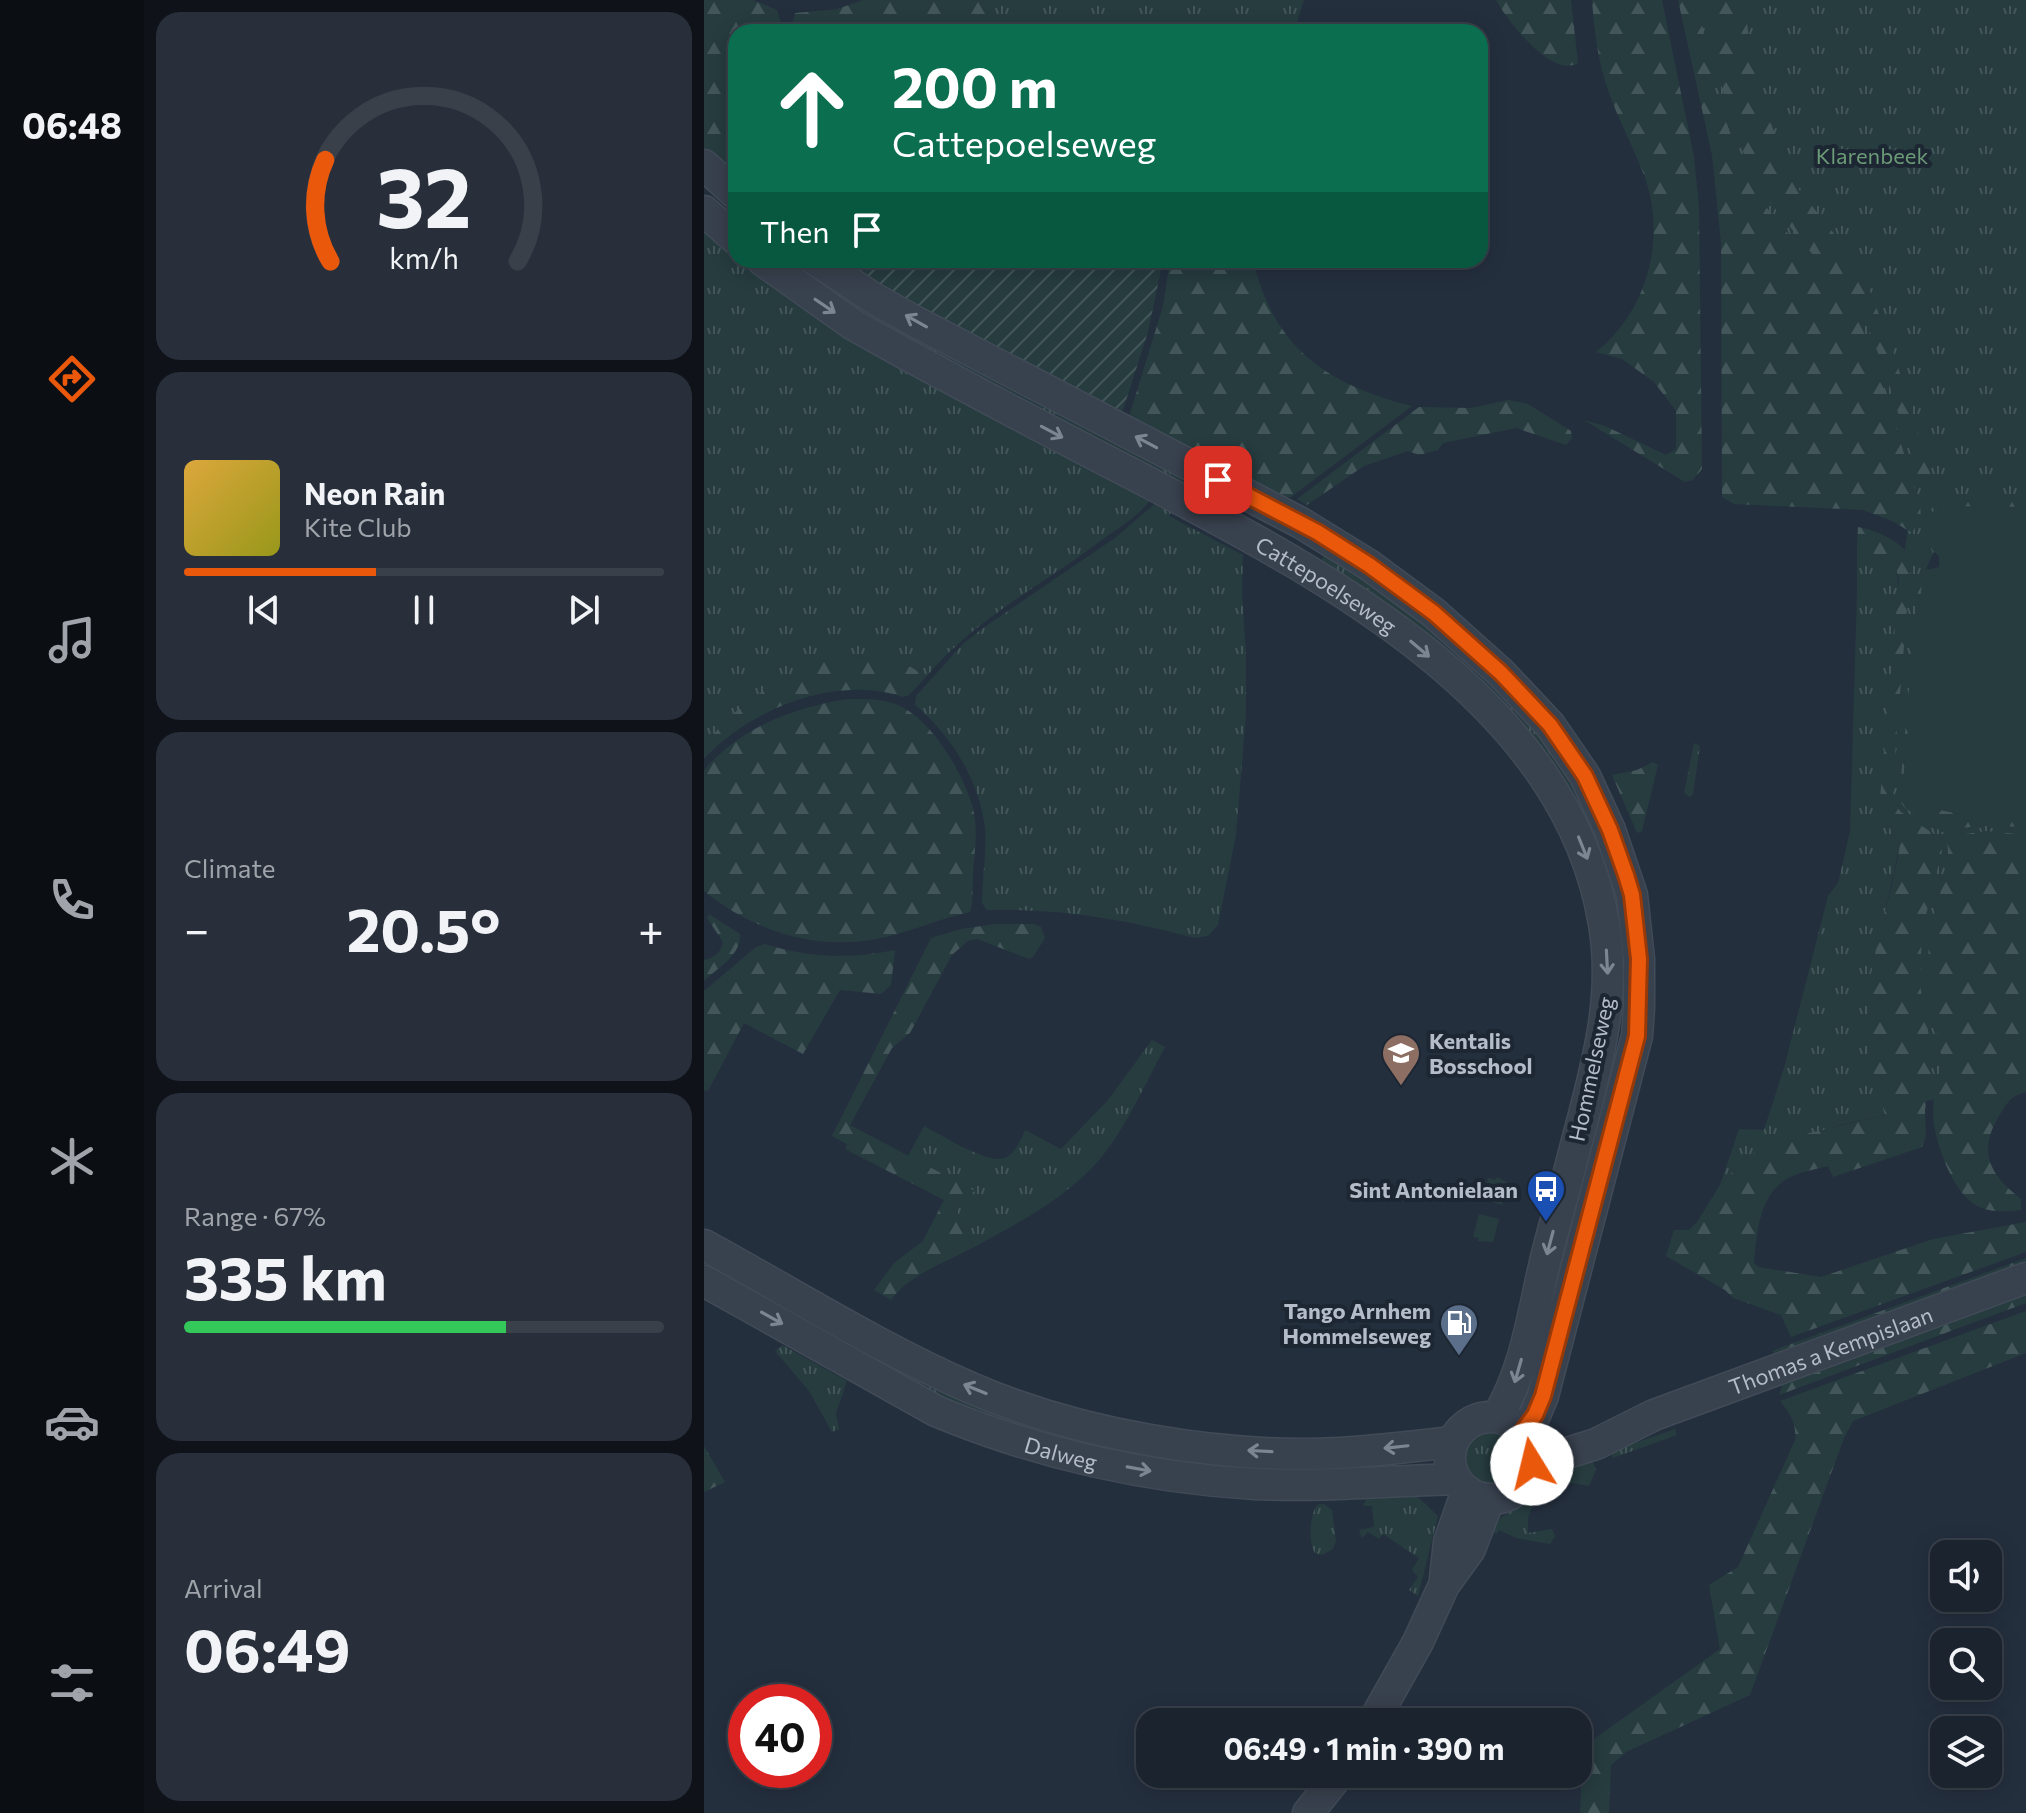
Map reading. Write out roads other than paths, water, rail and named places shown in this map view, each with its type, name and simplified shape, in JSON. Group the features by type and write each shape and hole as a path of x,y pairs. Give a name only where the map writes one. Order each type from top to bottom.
{"street":[{"path":"704,165 728,187"},
{"path":"704,211 728,232"},
{"name":"Cattepoelseweg","path":"773,268 852,324 1256,540 1375,613 1461,684 1538,766 1568,813 1597,885"},
{"name":"Cattepoelseweg","path":"828,268 916,322 1317,532 1401,587 1479,652 1550,725 1594,793 1626,875"},
{"path":"1597,885 1626,875"},
{"name":"Hommelseweg","path":"1528,1446 1637,1036 1639,959 1632,895 1626,875"},
{"name":"Hommelseweg","path":"1497,1417 1511,1393 1532,1321 1608,1011 1605,928 1597,885"},
{"name":"Dalweg","path":"704,1245 925,1367 973,1389 1076,1422 1187,1445 1262,1451 1338,1453 1453,1442"},
{"name":"Thomas a Kempislaan","path":"1528,1446 1591,1428 1636,1423 2026,1278"},
{"name":"Dalweg","path":"704,1281 936,1411 1044,1448 1168,1474 1256,1484 1471,1490"},
{"path":"1024,1407 1044,1448 1076,1422"},
{"path":"1487,1417 1511,1422 1528,1446 1530,1474 1518,1490 1509,1495 1471,1490 1450,1461 1453,1442 1468,1424 1487,1417"},
{"path":"1381,1708 1418,1642 1444,1585 1449,1542 1471,1490"},
{"path":"1308,1813 1328,1788"}],"place":[{"name":"Kentalis Bosschool","path":"1401,1087"},
{"name":"Sint Antonielaan","path":"1546,1223"},
{"name":"Tango Arnhem Hommelseweg","path":"1459,1357"}],"park label":[{"name":"Klarenbeek","path":"1872,155"}]}
